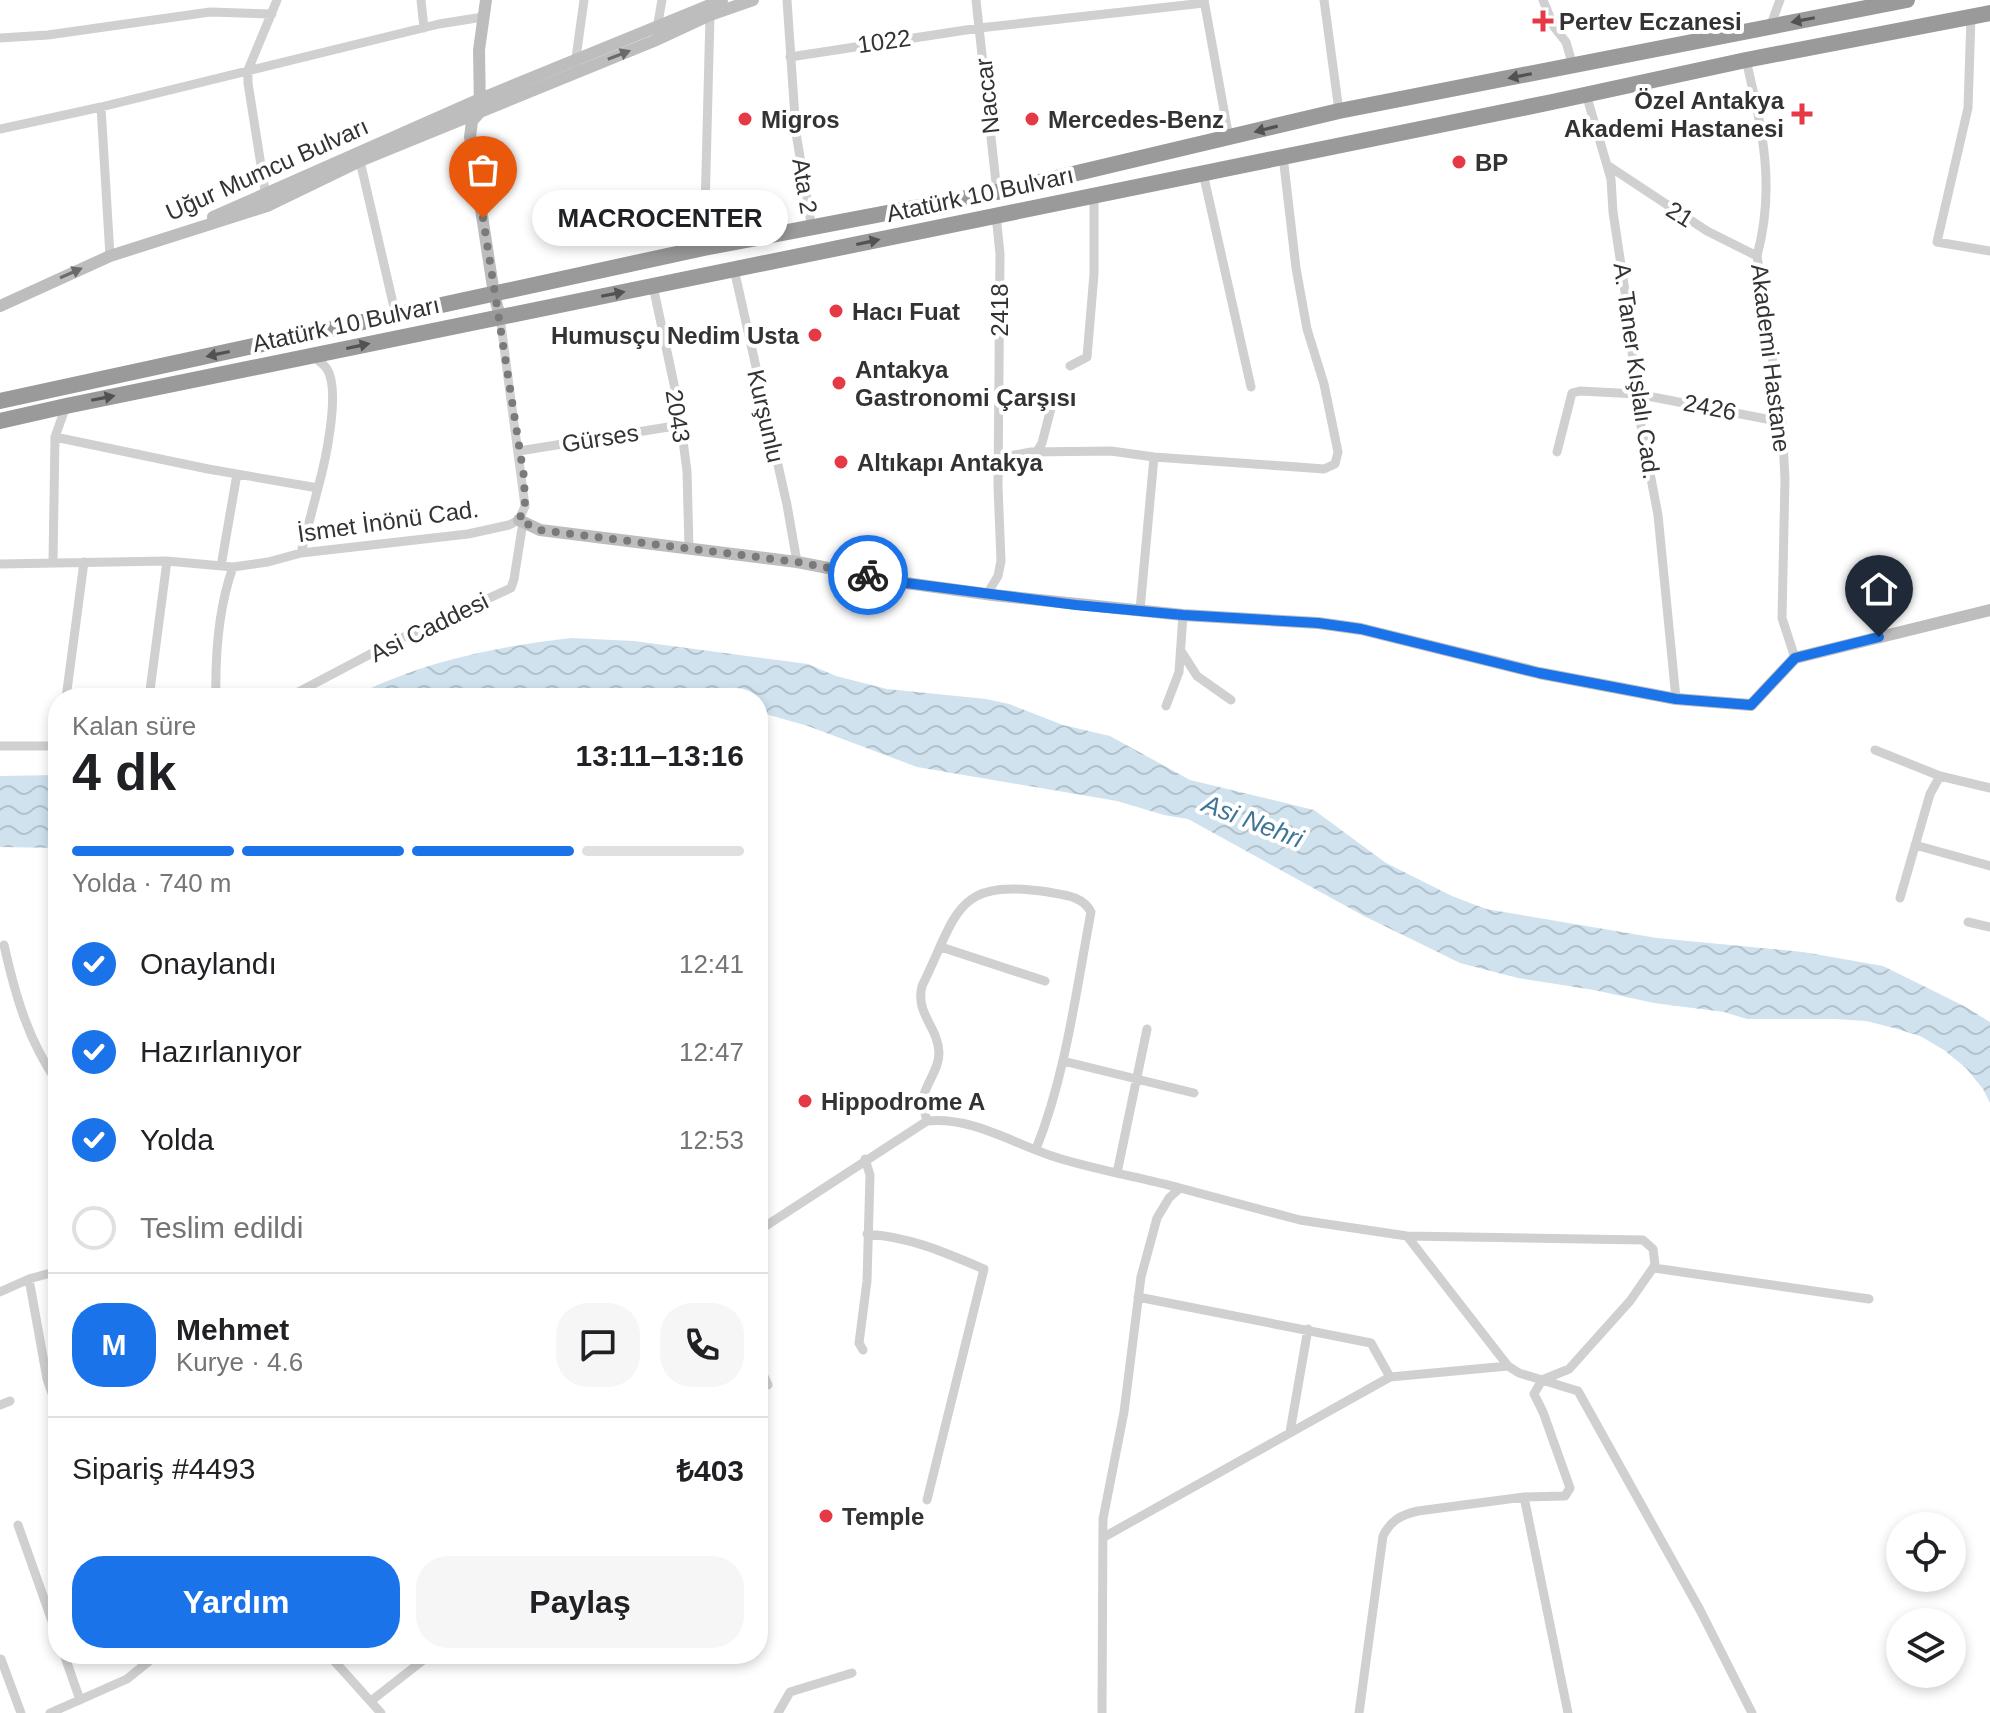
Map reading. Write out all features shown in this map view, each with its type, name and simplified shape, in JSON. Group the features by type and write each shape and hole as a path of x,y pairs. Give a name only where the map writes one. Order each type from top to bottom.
{"highway":[{"name":"Atatürk 10 Bulvarı","path":"0,401 704,248 997,192 1339,111 1907,0"},
{"name":"Atatürk 10 Bulvarı","path":"0,421 1746,60 1990,13"}],"street":[{"path":"208,0 210,12"},
{"path":"266,199 248,70 277,0"},
{"path":"421,0 424,28"},
{"path":"486,0 479,50 480,105 472,121 470,137 519,451 525,506 521,521 540,530 797,562 906,583 987,594 1183,615 1318,623 1361,629 1539,673 1676,699 1751,705 1795,658 1990,610"},
{"path":"574,72 584,0"},
{"path":"654,41 662,0"},
{"name":"Uğur Mumcu Bulvarı","path":"0,306 110,256 158,241 360,161 576,58 722,0"},
{"name":"Uğur Mumcu Bulvarı","path":"266,199 480,105 574,72 753,0"},
{"name":"Ata 2","path":"787,0 796,133 812,229"},
{"name":"Naccar","path":"976,0 997,192"},
{"path":"1324,0 1339,111"},
{"path":"1543,0 1554,27 1566,42 1573,66"},
{"path":"1770,27 1780,0"},
{"path":"1204,2 1229,138"},
{"name":"1022","path":"790,57 979,28 1204,2"},
{"path":"0,38 107,28 210,12 272,14"},
{"path":"704,248 710,15"},
{"path":"0,129 424,28 483,17"},
{"path":"1971,17 1968,108 1937,242 1990,251"},
{"name":"Akademi Hastane","path":"1746,60 1765,141 1764,229 1757,256 1782,422 1785,479 1782,618 1795,658"},
{"name":"A. Taner Kışlalı Cad.","path":"1586,94 1607,165 1628,305 1637,405 1658,515 1676,699"},
{"path":"101,107 110,256"},
{"path":"999,458 1036,453 1111,451 1324,469 1335,464 1338,452 1324,384 1307,329 1296,268 1283,156"},
{"path":"360,161 396,316"},
{"name":"21","path":"1607,165 1707,231 1757,256"},
{"path":"1203,173 1251,387"},
{"path":"1070,366 1087,357 1094,274 1094,194"},
{"name":"2418","path":"987,594 998,576 1001,561 1000,254 996,215"},
{"name":"Kurşunlu","path":"734,269 797,562"},
{"name":"2043","path":"653,286 681,425 687,471 689,549"},
{"path":"301,553 323,470 332,394 328,370 313,356"},
{"name":"2426","path":"1557,452 1572,393 1580,391 1637,394 1782,422"},
{"path":"1036,453 1042,443 1054,397"},
{"path":"53,562 55,437 66,406"},
{"name":"Gürses","path":"519,451 681,425"},
{"path":"55,437 318,488"},
{"path":"1140,610 1154,457"},
{"path":"221,566 237,474"},
{"name":"İsmet İnönü Cad.","path":"0,564 167,561 233,567 301,553 468,534 521,521"},
{"name":"Asi Caddesi","path":"310,688 397,640 511,588 521,521"},
{"path":"150,688 167,561"},
{"path":"67,688 84,562"},
{"path":"216,688 222,598 233,567"},
{"path":"1166,706 1179,672 1183,615"},
{"path":"1181,651 1197,676 1231,700"},
{"path":"0,746 48,746"},
{"path":"1875,750 1940,776 1990,788"},
{"path":"1900,898 1930,794 1940,776"},
{"path":"1915,845 1990,866"},
{"path":"927,1121 924,1094 937,1067 939,1055 932,1028 918,1001 922,986 963,904 988,890 1003,888 1048,892 1078,899 1091,912 1063,1061 1036,1149"},
{"path":"1968,922 1990,927"},
{"path":"4,945 16,997 30,1035 48,1066"},
{"path":"941,947 1045,981"},
{"path":"1117,1173 1147,1029"},
{"path":"1063,1061 1194,1093"},
{"path":"768,1224 927,1121 949,1119 980,1126 1052,1157 1300,1220 1407,1236 1643,1240 1654,1251 1654,1268 1630,1301 1569,1369 1542,1380 1534,1394 1570,1488 1565,1496 1524,1497 1418,1511 1402,1515 1389,1523 1383,1536 1359,1713"},
{"path":"863,1350 859,1343 867,1281 870,1175 865,1159"},
{"path":"1102,1713 1103,1519 1124,1412 1138,1297 1157,1218 1169,1198 1180,1188"},
{"path":"867,1234 898,1236 984,1269 927,1500"},
{"path":"1407,1236 1508,1366"},
{"path":"1654,1268 1869,1299"},
{"path":"0,1292 48,1274"},
{"path":"29,1279 48,1382"},
{"path":"1138,1297 1371,1343 1390,1377"},
{"path":"1290,1432 1308,1329"},
{"path":"1104,1537 1390,1377 1508,1366 1578,1391 1700,1610 1752,1713"},
{"path":"1524,1497 1568,1713"},
{"path":"18,1525 48,1610"},
{"path":"1,1659 21,1713"},
{"path":"67,1664 80,1700"},
{"path":"50,1713 127,1679 141,1664"},
{"path":"337,1664 381,1713"},
{"path":"371,1701 418,1664"},
{"path":"778,1713 790,1692 852,1673"}],"water":[{"name":"Asi Nehri","path":"571,638 634,641 808,664 836,676 887,689 1009,704 1063,725 1110,736 1190,780 1314,810 1386,863 1486,909 1657,938 1803,952 1883,966 1990,1022 1990,1103 1966,1068 1920,1036 1866,1021 1747,1019 1724,1012 1654,1003 1518,978 1460,963 1364,916 1188,819 1117,801 917,767 808,726 768,715 768,688 371,688 458,658"},
{"path":"48,775 48,848 0,847 0,776"}],"way so far":[{"path":"483,218 524,477 525,506 519,520 540,530 797,562 868,575"}],"place":[{"name":"Pertev Eczanesi","path":"1543,21"},
{"name":"Özel Antakya Akademi Hastanesi","path":"1802,114"},
{"name":"Migros","path":"745,119"},
{"name":"Mercedes-Benz","path":"1032,119"},
{"name":"BP","path":"1459,162"},
{"name":"MACROCENTER","path":"483,218"},
{"name":"Hacı Fuat","path":"836,311"},
{"name":"Humusçu Nedim Usta","path":"815,335"},
{"name":"Antakya Gastronomi Çarşısı","path":"839,383"},
{"name":"Altıkapı Antakya","path":"841,462"},
{"name":"Hippodrome A","path":"805,1101"},
{"name":"Temple","path":"826,1516"}],"route":[{"path":"868,575 906,583 1076,605 1361,629 1539,673 1676,699 1751,705 1795,658 1879,637"}]}
